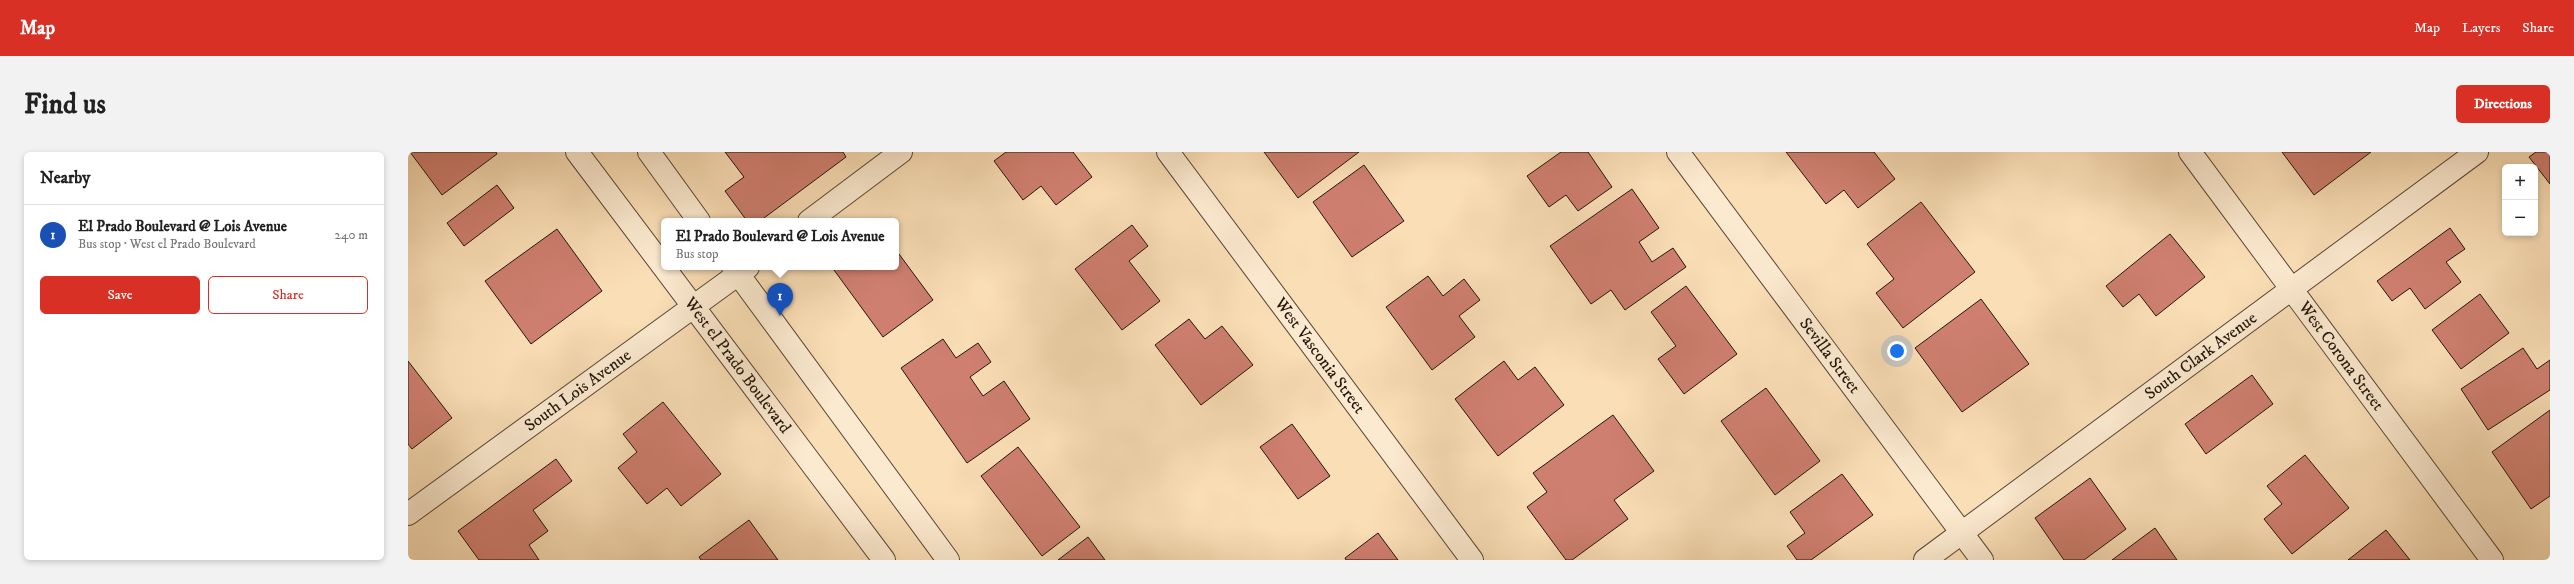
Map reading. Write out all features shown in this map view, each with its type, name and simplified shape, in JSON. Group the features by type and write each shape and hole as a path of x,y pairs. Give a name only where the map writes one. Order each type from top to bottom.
{"street":[{"name":"West el Prado Boulevard","path":"577,152 661,263"},
{"path":"649,152 697,218"},
{"path":"813,218 901,152"},
{"name":"West Vasconia Street","path":"1168,152 1472,560"},
{"name":"Sevilla Street","path":"1678,152 1982,560"},
{"name":"West Corona Street","path":"2190,152 2492,560"},
{"name":"South Clark Avenue","path":"1924,560 2477,152"},
{"name":"West el Prado Boulevard","path":"666,270 884,560"},
{"name":"South Lois Avenue","path":"408,514 694,307 740,270"},
{"path":"740,270 948,560"}],"building":[{"path":"410,152 496,152 497,154 442,195"},
{"path":"725,152 843,152 846,157 764,218 745,218 725,191 744,177"},
{"path":"1006,152 1073,152 1092,177 1056,205 1041,186 1023,200 994,161"},
{"path":"1264,152 1359,152 1298,198"},
{"path":"1561,152 1588,152 1612,187 1578,211 1566,195 1549,207 1527,176"},
{"path":"1786,152 1874,152 1895,179 1858,208 1844,190 1826,204"},
{"path":"2282,152 2371,152 2314,195"},
{"path":"2536,152 2550,152 2550,184 2538,169 2538,164 2534,164 2529,157"},
{"path":"1364,165 1404,221 1352,257 1313,202"},
{"path":"497,185 514,208 464,246 447,223"},
{"path":"1632,189 1659,228 1639,242 1652,262 1673,248 1686,267 1625,310 1611,290 1591,304 1550,246"},
{"path":"1921,202 1975,272 1903,328 1876,293 1894,279 1867,244"},
{"path":"1132,225 1148,246 1129,261 1160,301 1122,330 1075,269"},
{"path":"2450,228 2465,249 2446,262 2461,282 2425,309 2410,288 2392,301 2377,281"},
{"path":"557,229 602,291 531,344 485,281"},
{"path":"2170,234 2205,277 2156,316 2139,294 2123,307 2106,286"},
{"path":"899,254 933,300 883,337 834,270 899,270"},
{"path":"1428,276 1443,296 1464,279 1480,300 1459,316 1475,337 1432,370 1386,307"},
{"path":"1686,286 1737,354 1684,394 1658,359 1676,346 1651,312"},
{"path":"2480,294 2509,333 2461,369 2432,330"},
{"path":"1981,299 2029,364 1962,412 1915,348"},
{"path":"1189,319 1205,339 1222,326 1253,365 1201,405 1155,345"},
{"path":"943,339 956,358 978,343 991,362 970,377 983,396 1004,381 1030,419 967,463 901,368"},
{"path":"2523,348 2537,369 2550,360 2550,390 2488,430 2461,389"},
{"path":"408,361 452,418 412,449 408,444"},
{"path":"1504,361 1518,380 1535,367 1564,405 1498,456 1455,399"},
{"path":"2252,375 2273,404 2206,454 2185,424"},
{"path":"1766,388 1820,461 1775,495 1721,421"},
{"path":"663,402 721,474 681,506 667,488 647,504 618,468 637,452 623,434"},
{"path":"2550,410 2550,496 2531,509 2492,452"},
{"path":"1613,415 1654,471 1614,500 1628,519 1572,560 1566,560 1527,507 1547,492 1533,473"},
{"path":"1292,424 1330,476 1298,499 1260,447"},
{"path":"1018,447 1080,527 1042,556 981,476"},
{"path":"2305,455 2349,508 2292,554 2264,519 2282,504 2267,486"},
{"path":"556,459 572,481 533,510 548,531 529,545 539,560 479,560 458,531"},
{"path":"1842,474 1873,515 1811,560 1797,560 1787,546 1805,533 1790,512"},
{"path":"2090,478 2126,529 2084,560 2064,560 2035,518"},
{"path":"749,520 778,560 701,560 699,557"},
{"path":"2155,528 2177,560 2112,560"},
{"path":"2386,530 2410,560 2348,560"},
{"path":"1378,533 1398,560 1346,560 1345,558"},
{"path":"1088,537 1105,560 1058,560"}],"place":[{"name":"El Prado Boulevard @ Lois Avenue","path":"780,316"}]}
